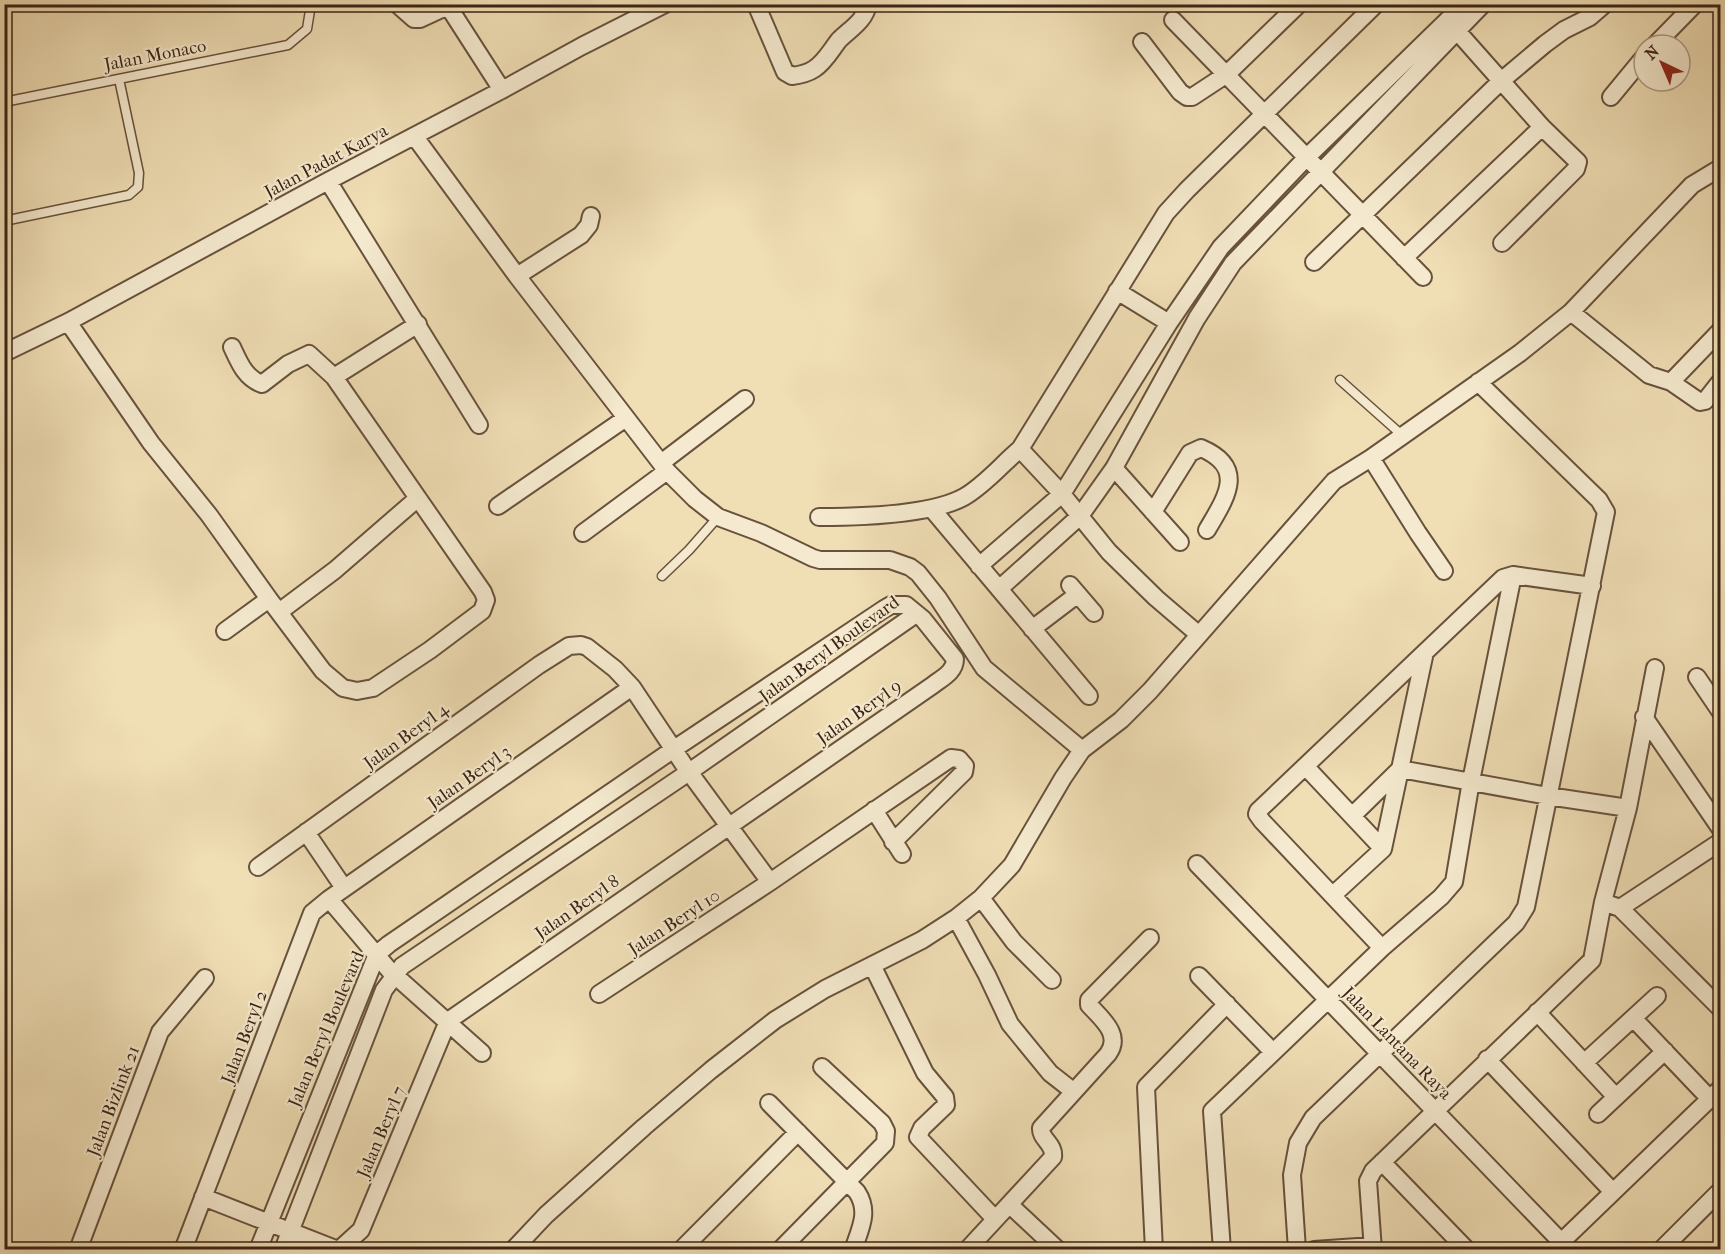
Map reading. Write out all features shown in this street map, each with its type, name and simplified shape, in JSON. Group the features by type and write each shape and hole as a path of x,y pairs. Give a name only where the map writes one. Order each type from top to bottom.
{"street":[{"path":"397,4 414,19 420,19 449,5 502,90"},
{"name":"Jalan Padat Karya","path":"4,353 68,322 328,181 665,4"},
{"path":"756,4 785,72 792,76 813,70 822,62 839,40 856,26 866,13 868,4"},
{"path":"1142,42 1180,92 1187,97 1197,94 1227,74 1299,4"},
{"path":"819,517 854,517 932,508 964,497 989,478 1020,449 1166,213 1376,4"},
{"path":"999,589 1080,516 1114,468 1197,318 1233,263 1483,4"},
{"path":"1314,262 1501,81 1545,44 1564,30 1590,17 1605,4"},
{"path":"1666,33 1695,4"},
{"path":"980,566 1062,494 1169,323 1221,247 1307,157 1460,6"},
{"path":"1173,20 1423,277"},
{"path":"1457,31 1542,127 1577,159 1578,166 1502,243"},
{"path":"1611,97 1632,72"},
{"path":"1404,258 1542,127"},
{"path":"416,136 517,276 626,418 664,467 695,499 718,517 761,533 820,560 890,560 910,567 918,573 938,598 984,668 1082,750"},
{"path":"513,1250 546,1215 711,1070 775,1020 825,989 922,940 981,898 1012,865 1082,750 1121,720 1150,691 1334,481 1403,436 1520,353 1571,312 1692,185 1720,168"},
{"path":"328,181 479,425"},
{"path":"517,276 581,235 587,230 591,216"},
{"path":"1117,291 1169,323"},
{"path":"1181,306 1197,318"},
{"path":"1571,312 1649,375 1671,382 1702,403 1720,382"},
{"path":"68,322 137,424 208,515 323,671 343,688 357,691 373,688 430,650 482,611 486,600 483,592 334,377 309,354 288,364 262,384 255,382 245,372 232,347"},
{"path":"334,377 418,324"},
{"path":"1671,382 1720,331"},
{"path":"1297,1250 1292,1175 1298,1143 1313,1118 1516,923 1526,907 1606,512 1603,506 1478,382"},
{"path":"583,533 745,399"},
{"path":"498,506 626,418"},
{"path":"1153,512 1190,453 1201,448 1222,464 1230,476 1227,494 1207,530"},
{"path":"1020,449 1128,571 1198,634"},
{"path":"1371,458 1444,571"},
{"path":"1114,468 1180,542"},
{"path":"225,631 274,606 335,570 418,498"},
{"path":"932,508 1089,696"},
{"path":"1382,948 1257,814 1261,807 1306,767 1503,578 1514,575 1592,586"},
{"path":"1222,1250 1212,1111 1382,948 1441,897 1454,882 1471,781 1514,575"},
{"path":"1032,629 1074,589 1094,613"},
{"name":"Jalan Beryl Boulevard","path":"258,1250 277,1225 384,990 386,965 388,944 681,760 916,614 906,604 891,605 681,760 402,966 386,965"},
{"name":"Jalan Beryl 9","path":"728,826 933,686 950,672 955,666 955,659 944,642 916,614"},
{"name":"Jalan Beryl 4","path":"258,867 539,665 569,646 587,647 615,669 632,687"},
{"path":"1333,896 1383,849 1425,652"},
{"path":"1314,1250 1373,1248 1368,1181 1373,1171 1592,960 1603,902 1628,808 1654,668"},
{"path":"1697,677 1720,711"},
{"path":"632,687 681,760 770,882 874,810 951,758 963,762 964,772 897,848 874,810"},
{"name":"Jalan Beryl 3","path":"329,899 632,687"},
{"path":"1644,717 1720,828"},
{"path":"1306,767 1383,849"},
{"path":"1400,769 1628,808"},
{"path":"1352,816 1400,769"},
{"name":"Jalan Beryl 8","path":"448,1021 728,826"},
{"path":"306,832 344,888"},
{"path":"1620,908 1720,842"},
{"name":"Jalan Lantana Raya","path":"1197,864 1434,1110 1562,1247"},
{"name":"Jalan Beryl 10","path":"599,994 770,882"},
{"path":"981,898 1014,942 1052,981"},
{"path":"329,899 386,965 482,1053"},
{"name":"Jalan Beryl 2","path":"183,1250 309,920 317,907 329,899"},
{"path":"1603,902 1620,908 1720,1008"},
{"path":"956,918 1018,1036 1050,1072 1073,1091"},
{"path":"967,1250 1053,1156 1053,1149 1040,1131 1108,1054 1113,1045 1110,1029 1089,1005 1089,1000 1150,938"},
{"name":"Jalan Beryl Boulevard","path":"283,1250 277,1225 386,965"},
{"path":"872,965 925,1073 945,1096 946,1105 922,1128 918,1137 996,1219"},
{"path":"1199,976 1273,1052"},
{"name":"Jalan Bizlink 21","path":"78,1250 160,1032 205,978"},
{"path":"1584,1064 1657,996"},
{"path":"1154,1250 1146,1087 1227,1004"},
{"path":"1537,1012 1616,1097"},
{"path":"1562,1247 1613,1192 1715,1094 1665,1051 1633,1018"},
{"name":"Jalan Beryl 7","path":"338,1250 361,1230 448,1021"},
{"path":"1598,1114 1665,1051"},
{"path":"1487,1059 1613,1192"},
{"path":"780,1250 885,1143 886,1131 882,1123 822,1067"},
{"path":"769,1103 857,1192 862,1200 865,1210 864,1217 852,1250"},
{"path":"681,1250 798,1132"},
{"path":"1382,1162 1467,1250"},
{"path":"1661,1250 1720,1191"},
{"path":"203,1197 338,1250"},
{"path":"1010,1205 1057,1249"}],"lane":[{"name":"Jalan Monaco","path":"4,102 288,45 307,29 311,4"},
{"path":"4,220 129,195 138,187 139,173 119,79"},
{"path":"1340,380 1403,436"},
{"path":"662,576 718,517"}]}
